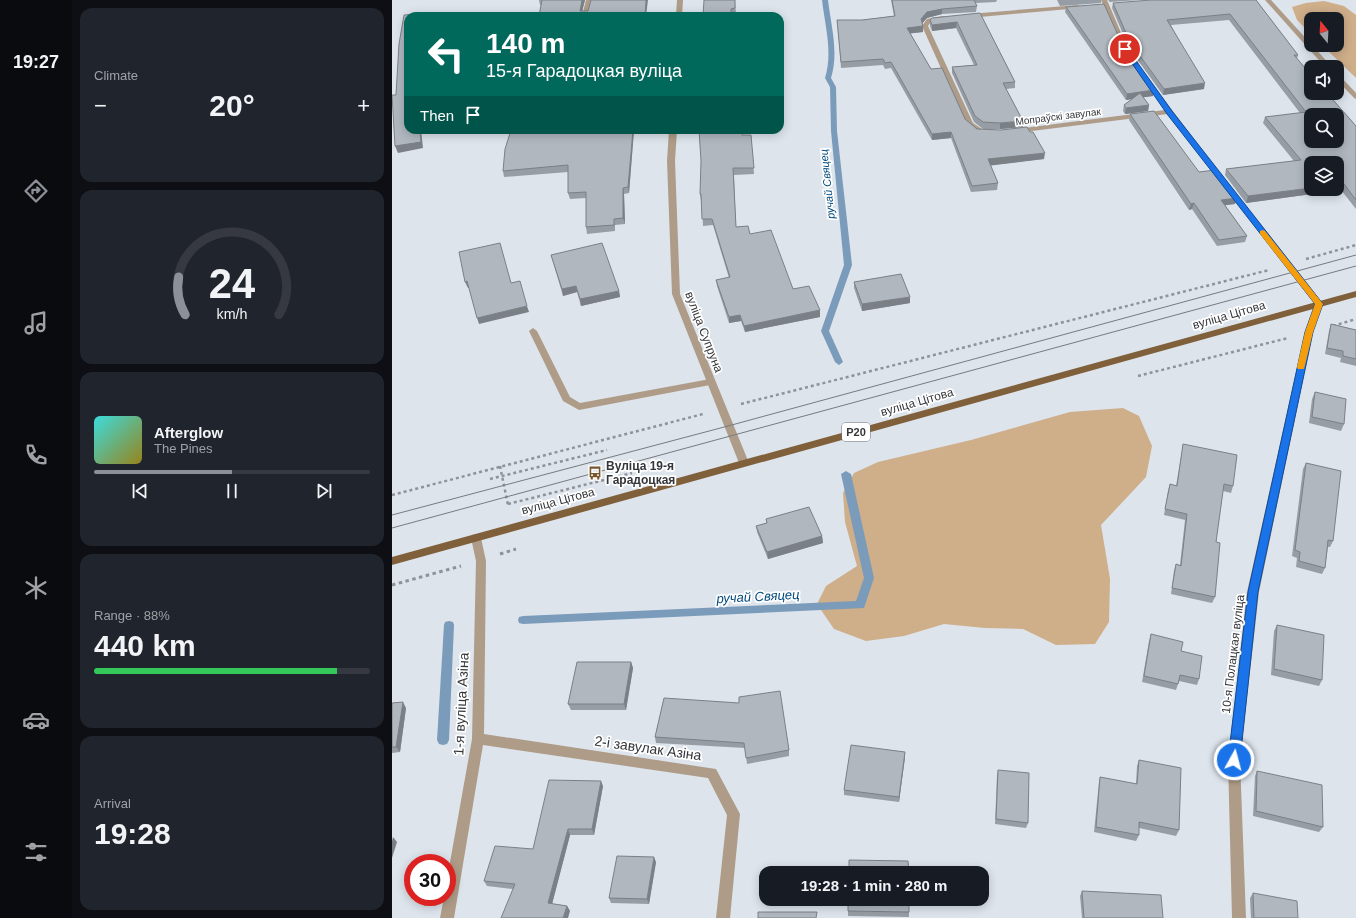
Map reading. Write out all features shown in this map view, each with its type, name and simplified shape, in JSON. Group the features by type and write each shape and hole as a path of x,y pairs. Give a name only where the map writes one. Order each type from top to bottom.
{"main road":[{"name":"вуліца Цітова","path":"392,561 1356,294"}],"street":[{"path":"586,12 589,0"},
{"path":"679,12 680,0"},
{"path":"1268,0 1323,60"},
{"path":"1106,4 1125,49 1134,62"},
{"path":"958,17 1084,7"},
{"path":"950,17 930,20 925,26 970,124 980,132 986,132"},
{"path":"1143,74 1169,112 1319,304"},
{"path":"1344,83 1356,96"},
{"name":"Мопраўскі завулак","path":"1008,132 1169,112"},
{"name":"вуліца Супруна","path":"673,134 671,161 676,294 710,382 744,463"},
{"name":"10-я Полацкая вуліца","path":"1239,918 1234,760 1253,592 1309,332 1319,304"},
{"path":"533,330 566,399 579,408 710,382"},
{"name":"1-я вуліца Азіна","path":"447,918 478,739 481,561 476,538"},
{"name":"2-і завулак Азіна","path":"478,739 712,772 734,814 723,918"}],"path":[{"path":"392,495 946,351 1096,315 1288,265 1307,258 1356,245"},
{"path":"490,480 606,450"},
{"path":"500,466 510,508"},
{"path":"508,504 634,472"},
{"path":"392,585 481,561 518,548"}],"shaded area":[{"path":"1324,1 1344,6 1356,15 1356,78 1344,66 1344,60 1337,60 1329,52 1344,52 1344,12 1304,12 1304,27 1297,20 1292,7 1306,3"},
{"path":"1123,408 1139,416 1152,446 1146,477 1101,525 1110,579 1109,622 1095,644 1056,645 1023,629 985,628 944,624 904,636 866,641 834,629 817,604 826,586 857,566 845,522 843,493 854,473 878,462 971,440 1070,412"}],"building":[{"path":"542,0 582,0 580,11 588,11 591,0 646,0 645,12 540,12"},
{"path":"704,0 735,0 735,8 731,9 731,12 703,12"},
{"path":"892,0 974,0 977,6 927,12 921,19 923,26 907,28 931,69 942,68 965,119 977,129 1001,130 1027,127 1030,132 1033,132 1045,153 988,159 998,183 972,186 951,132 932,134 891,62 885,63 883,59 841,62 837,20 862,20 895,16"},
{"path":"1151,0 1256,0 1298,55 1294,55 1304,67 1304,100 1333,100 1340,108 1304,108 1304,109 1230,14 1167,20 1205,83 1164,89 1130,42 1113,3"},
{"path":"1104,4 1122,44 1154,90 1127,94 1066,7"},
{"path":"980,13 1015,82 1003,83 1023,121 1000,123 983,122 975,116 952,67 977,65 957,22 932,25 930,20 932,18"},
{"path":"404,15 404,134 420,134 421,142 395,146 392,95 396,95 399,44"},
{"path":"1140,93 1149,105 1126,108 1124,105"},
{"path":"1154,111 1199,172 1215,170 1237,198 1221,200 1247,236 1219,240 1194,203 1191,204 1130,114"},
{"path":"1304,112 1304,148 1344,148 1344,112 1356,126 1356,200 1344,184 1344,156 1304,156 1304,189 1248,196 1226,169 1301,160 1265,117"},
{"path":"510,134 633,134 628,187 623,188 623,218 614,219 614,225 586,227 586,192 568,193 568,165 503,171 505,149"},
{"path":"699,134 751,135 754,168 733,168 736,227 748,226 750,234 771,230 793,289 809,286 820,310 744,326 740,315 729,317 716,280 730,277 712,219 702,219 700,194 701,161"},
{"path":"500,243 511,283 520,281 527,306 477,318 467,281 465,282 459,252"},
{"path":"602,243 619,291 580,299 576,286 562,289 551,255"},
{"path":"901,274 910,297 862,304 854,282"},
{"path":"1331,324 1356,330 1356,359 1343,356 1343,351 1327,348"},
{"path":"1315,392 1346,399 1344,424 1312,417"},
{"path":"1183,444 1237,455 1233,486 1224,484 1216,542 1220,543 1215,597 1172,588 1176,564 1181,566 1187,514 1165,509 1170,484 1177,486"},
{"path":"1306,463 1341,471 1333,541 1328,540 1325,568 1299,561 1300,552 1295,550"},
{"path":"809,507 822,536 767,552 756,526 767,523 766,519"},
{"path":"1277,625 1324,635 1322,680 1274,669"},
{"path":"1151,634 1183,642 1181,651 1202,656 1199,679 1180,675 1178,684 1144,676"},
{"path":"577,662 631,662 624,704 568,704"},
{"path":"780,691 789,750 746,758 744,743 655,737 664,698 739,703 739,697"},
{"path":"403,702 396,747 392,747 392,703"},
{"path":"851,745 905,752 899,797 844,790"},
{"path":"1139,760 1181,768 1179,830 1139,822 1139,835 1096,827 1100,777 1137,784"},
{"path":"998,770 1029,773 1028,823 996,819"},
{"path":"1257,771 1322,785 1323,827 1256,811"},
{"path":"549,780 601,781 592,829 568,829 548,903 567,906 563,918 501,918 515,884 484,881 495,846 533,849"},
{"path":"617,856 654,857 647,899 609,898"},
{"path":"849,860 908,861 908,866 849,866"},
{"path":"1082,891 1161,895 1163,918 1084,918"},
{"path":"1253,893 1297,901 1298,918 1254,918"},
{"path":"848,906 909,906 909,912 848,911"},
{"path":"758,912 817,912 816,918 758,918"}],"waterway":[{"name":"ручай Свяцец","path":"825,0 832,50 831,69 828,78 833,87 834,131 848,265 825,331 839,362"},
{"name":"ручай Свяцец","path":"523,620 860,605 869,578 846,474"},
{"path":"443,740 449,625"}],"tram line":[{"path":"392,515 728,426 1356,255"},
{"path":"392,528 1356,266"}],"slow traffic":[{"path":"1263,233 1319,304 1309,332 1301,367"}],"place":[{"name":"Вуліца 19-я Гарадоцкая","path":"595,473"}],"route":[{"path":"1125,49 1169,112 1319,304 1309,332 1253,592 1234,760"}]}
